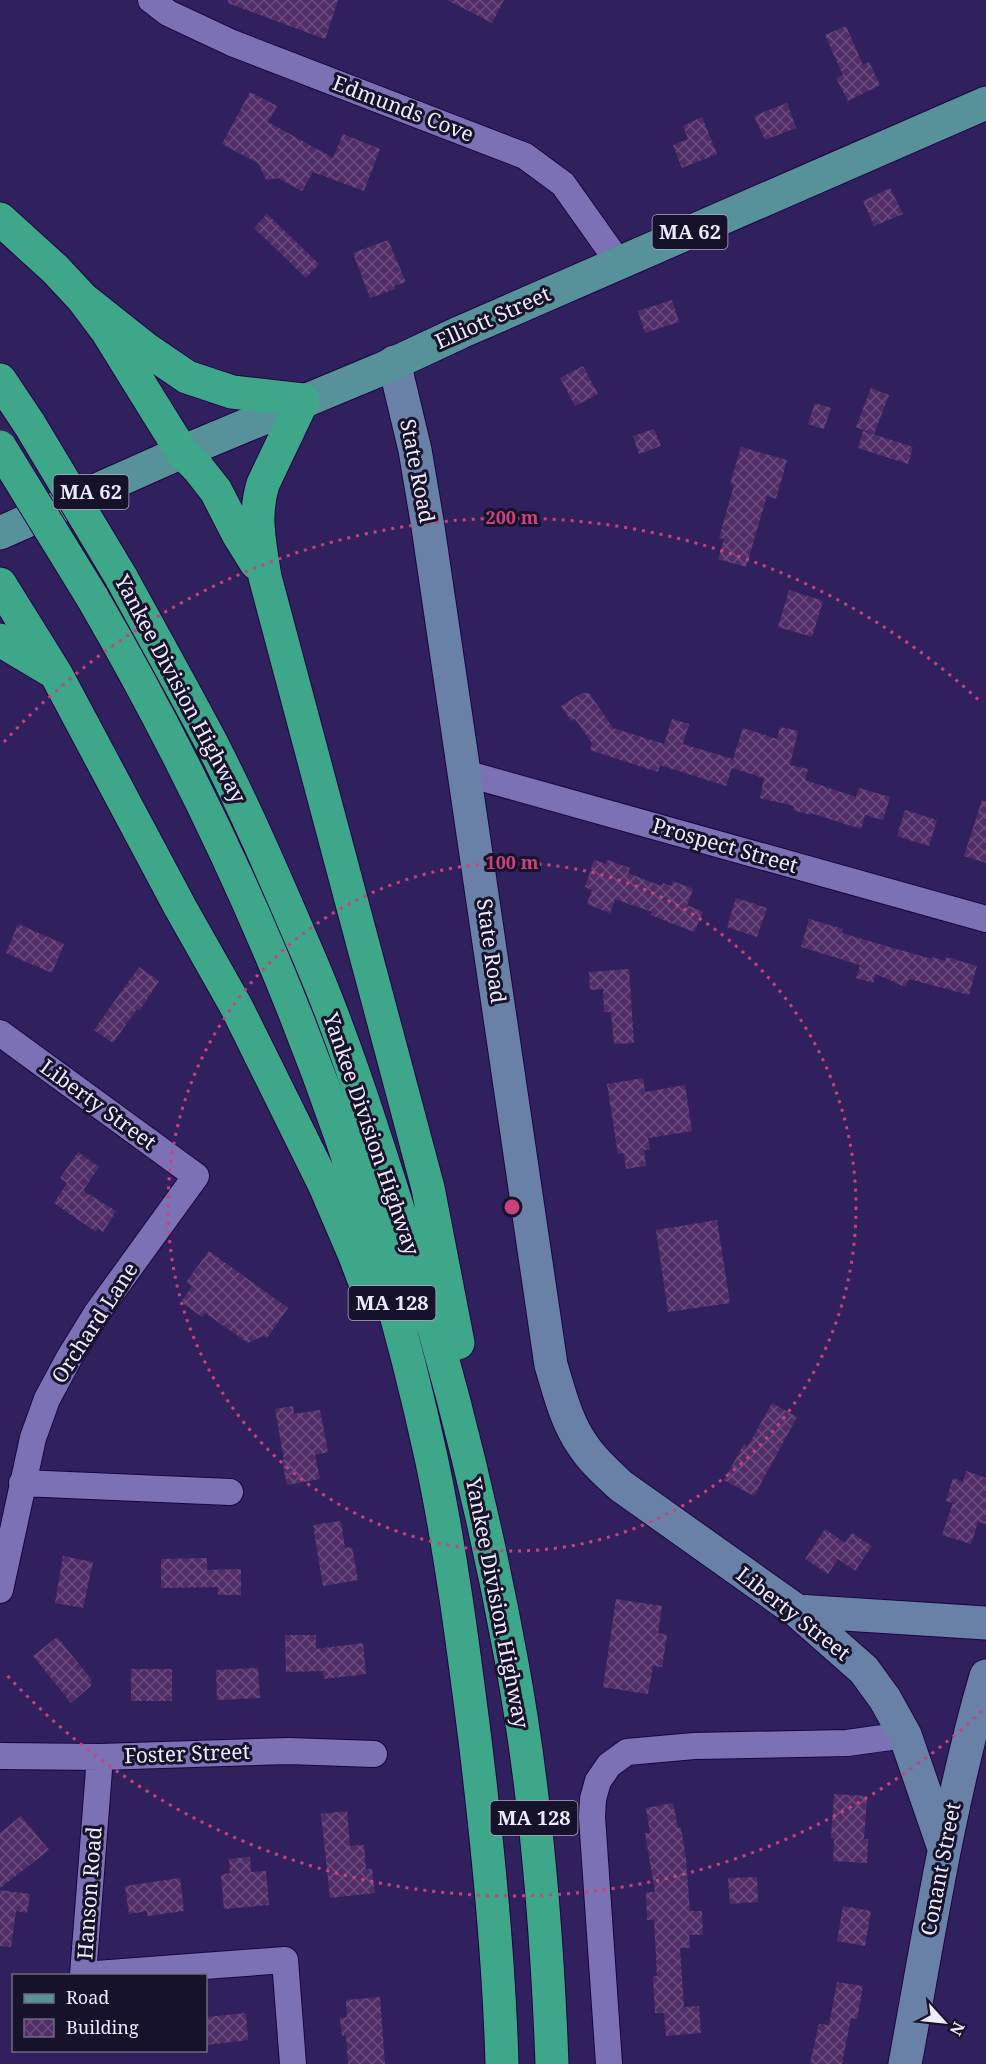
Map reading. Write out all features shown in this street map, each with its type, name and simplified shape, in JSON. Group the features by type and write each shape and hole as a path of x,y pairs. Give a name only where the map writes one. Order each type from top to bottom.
{"highway":[{"path":"0,219 55,269 83,299 107,331 182,452 216,491 238,534 266,577"},
{"path":"83,299 146,349 186,377 232,392 303,400 260,494 257,528 266,577 428,1188 465,1375 487,1465 495,1575"},
{"name":"Yankee Division Highway","path":"0,380 30,425 121,577 211,742 311,960 359,1087 433,1323 457,1408 495,1575 517,1695 535,1830 544,1925 552,2064"},
{"name":"Yankee Division Highway","path":"0,447 133,668 208,815 268,945 314,1064 368,1224 407,1355 451,1564 461,1628 489,1871 498,1973 502,2064"},
{"path":"0,584 56,674 180,907 237,1008 325,1186 356,1256 385,1337 420,1462 461,1628"},
{"path":"0,640 56,674"}],"main road":[{"name":"Elliott Street","path":"0,533 986,103"},
{"name":"State Road","path":"394,362 415,450 551,1365 566,1412 582,1444 621,1486"},
{"name":"Liberty Street","path":"621,1486 797,1611 864,1670 885,1699 905,1734 945,1848"},
{"path":"797,1611 986,1623"},
{"name":"Conant Street","path":"905,2064 966,1743 986,1676"}],"street":[{"name":"Edmunds Cove","path":"151,0 168,13 232,43 525,156 563,184 619,263"},
{"name":"Prospect Street","path":"464,773 986,918"},
{"name":"Liberty Street","path":"0,1033 196,1176"},
{"name":"Orchard Lane","path":"0,1590 33,1438 47,1399 96,1314 196,1176"},
{"path":"22,1483 230,1492"},
{"path":"609,2064 592,1817 593,1798 598,1780 609,1765 627,1752 642,1749 847,1743 905,1734"},
{"name":"Foster Street","path":"0,1756 100,1757 289,1751 374,1754"},
{"name":"Hanson Road","path":"83,1974 100,1757"},
{"name":"Hanson Road","path":"96,1974 285,1960 293,2064"}],"building":[{"path":"228,0 338,0 325,39 228,3"},
{"path":"447,0 504,0 492,23"},
{"path":"846,26 863,65 869,62 880,85 848,101 836,78 843,75 825,35"},
{"path":"250,92 277,106 268,122 333,158 343,134 380,149 364,191 313,172 302,191 278,178 266,180 258,163 222,144"},
{"path":"787,103 796,128 765,140 754,116"},
{"path":"702,117 717,154 682,168 673,145 688,139 683,126"},
{"path":"890,188 903,214 874,226 863,201"},
{"path":"267,214 319,264 306,278 254,228"},
{"path":"388,240 406,282 394,286 395,289 370,298 353,253"},
{"path":"672,300 679,322 645,333 638,311"},
{"path":"583,366 598,394 575,406 560,378"},
{"path":"871,388 889,395 874,434 856,427"},
{"path":"815,403 831,408 824,429 808,424"},
{"path":"654,429 661,446 639,454 633,436"},
{"path":"863,431 913,447 908,464 858,448"},
{"path":"741,447 787,460 776,499 767,496 746,567 718,559 724,539 719,538 734,485 730,484"},
{"path":"789,590 823,601 812,637 778,627"},
{"path":"582,693 589,693 613,728 664,744 672,719 689,724 683,744 733,759 743,728 777,739 780,727 798,731 790,765 808,769 805,780 856,797 859,788 890,797 883,820 865,815 861,829 811,813 811,815 793,810 794,806 760,798 764,778 732,768 726,786 660,765 658,772 590,750 592,743 575,719 571,721 561,706"},
{"path":"982,800 986,801 986,863 964,856"},
{"path":"905,810 937,820 929,846 897,836"},
{"path":"594,860 606,864 607,860 630,868 628,873 661,886 663,883 671,886 673,881 693,889 687,905 703,912 694,932 651,915 652,912 615,899 610,913 587,904 592,890 585,887"},
{"path":"736,898 767,908 757,937 727,927"},
{"path":"809,919 843,929 842,933 932,959 932,957 945,961 946,957 977,966 969,995 909,979 905,987 876,974 873,983 856,978 860,965 801,947"},
{"path":"18,924 64,944 52,973 6,953"},
{"path":"139,967 159,981 140,1010 137,1009 113,1043 94,1030"},
{"path":"629,969 634,1043 614,1044 611,1012 604,1012 603,989 590,990 589,972"},
{"path":"643,1078 645,1092 685,1085 692,1131 648,1138 650,1150 644,1150 646,1166 626,1169 624,1153 618,1154 607,1084"},
{"path":"78,1152 99,1167 84,1189 85,1192 116,1211 103,1232 98,1228 96,1232 54,1203 67,1183 60,1178"},
{"path":"717,1220 730,1303 668,1312 656,1230"},
{"path":"209,1251 288,1308 267,1338 263,1336 248,1343 205,1313 202,1317 181,1302 192,1286 186,1282"},
{"path":"772,1403 797,1417 754,1496 724,1480 744,1444 748,1446"},
{"path":"293,1406 294,1414 320,1410 328,1452 315,1455 320,1479 287,1485 275,1409"},
{"path":"966,1471 986,1478 986,1524 978,1522 971,1544 942,1535 953,1503 946,1501 953,1478 963,1482"},
{"path":"341,1521 345,1548 352,1547 358,1580 323,1586 313,1525"},
{"path":"825,1529 845,1543 852,1533 872,1546 855,1571 838,1559 828,1574 805,1559"},
{"path":"63,1556 93,1562 83,1608 55,1603"},
{"path":"207,1558 207,1570 241,1569 241,1595 218,1595 218,1587 161,1588 161,1559"},
{"path":"616,1599 662,1606 658,1633 667,1635 662,1667 653,1666 648,1694 603,1687"},
{"path":"285,1635 316,1635 316,1649 363,1643 366,1674 324,1679 323,1671 286,1672"},
{"path":"57,1637 91,1679 91,1686 71,1703 33,1656"},
{"path":"258,1668 260,1698 217,1700 216,1670"},
{"path":"131,1669 172,1669 172,1701 131,1701"},
{"path":"834,1794 867,1796 864,1839 868,1839 867,1863 833,1861 834,1839 831,1838"},
{"path":"673,1803 678,1828 681,1828 686,1859 690,1911 702,1911 703,1935 689,1935 690,1948 680,1948 684,2007 699,2006 701,2033 666,2036 664,2013 655,2013 653,1976 657,1976 654,1920 647,1920 646,1892 655,1892 645,1833 650,1833 646,1808"},
{"path":"347,1811 350,1846 364,1845 366,1869 372,1869 375,1893 330,1898 321,1814"},
{"path":"21,1816 49,1850 0,1888 0,1833"},
{"path":"250,1857 251,1872 266,1871 269,1905 224,1909 221,1875 230,1873 229,1859"},
{"path":"757,1877 758,1902 730,1904 728,1878"},
{"path":"180,1878 184,1911 147,1916 147,1911 129,1914 125,1886"},
{"path":"0,1890 30,1894 27,1913 16,1911 11,1947 0,1946"},
{"path":"843,1906 871,1911 865,1946 837,1941"},
{"path":"837,1982 863,1986 857,2019 851,2018 842,2064 810,2064 819,2024 829,2025"},
{"path":"380,1997 385,2064 348,2064 346,2035 342,2036 340,2018 347,2017 346,2000"},
{"path":"246,2013 248,2040 207,2045 207,2017"}]}
